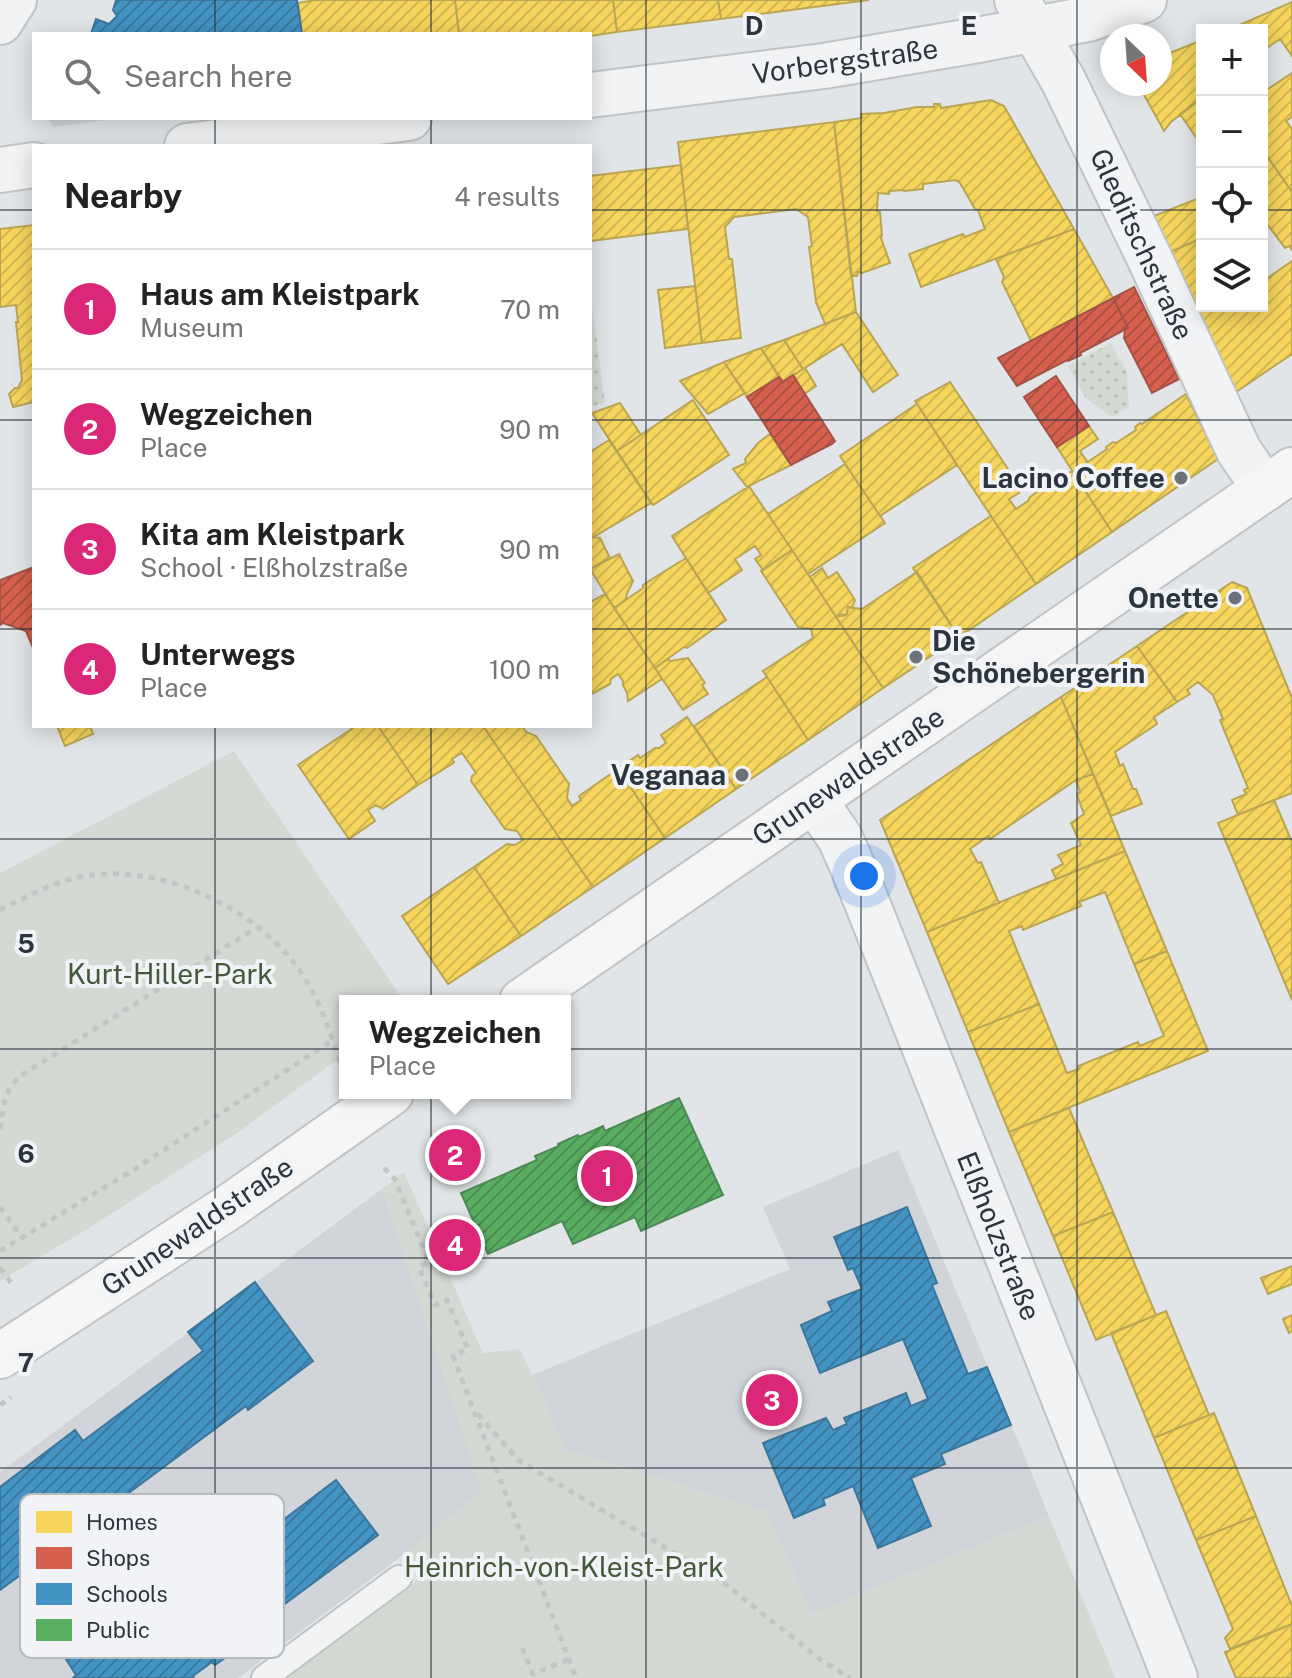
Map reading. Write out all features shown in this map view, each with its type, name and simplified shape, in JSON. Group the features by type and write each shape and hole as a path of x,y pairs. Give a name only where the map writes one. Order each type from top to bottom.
{"main road":[{"name":"Grunewaldstraße","path":"531,995 814,800 1282,486"},
{"name":"Grunewaldstraße","path":"0,1356 229,1207 382,1099"}],"street":[{"path":"0,22 14,0"},
{"name":"Vorbergstraße","path":"592,95 824,66 1026,15 1088,19 1144,0"},
{"name":"Gleditschstraße","path":"1026,15 1063,80 1117,189 1239,451 1282,486"},
{"path":"203,144 393,120"},
{"path":"0,170 32,165"},
{"name":"Elßholzstraße","path":"814,800 840,838 852,865 1175,1678"}],"lane":[{"path":"264,1678 399,1578"}],"path":[{"path":"0,910 68,880 99,875 133,875 193,889 243,917 295,964 313,993 339,1059"},
{"path":"0,1129 5,1097 10,1085 20,1076 256,928"},
{"path":"0,1251 138,1167 333,1040"},
{"path":"384,1168 395,1179 429,1262 419,1267 435,1305 447,1300 468,1349 453,1356 576,1678"},
{"path":"0,1207 21,1237"},
{"path":"0,1268 12,1284"},
{"path":"475,1411 518,1460 723,1582 821,1660 850,1678"},
{"path":"522,1648 533,1674 569,1659"}],"shaded area":[{"path":"49,120 105,120 53,127"},
{"path":"898,1150 1049,1516 812,1614 766,1511 566,1450 532,1375 790,1269 763,1207"},
{"path":"382,1189 482,1491 407,1552 284,1644 284,1494 20,1494 20,1658 265,1658 238,1678 0,1678 0,1472"}],"green space":[{"path":"592,307 605,402 592,406"},
{"path":"1111,343 1127,373 1129,407 1111,417 1085,397 1068,366"},
{"name":"Kurt-Hiller-Park","path":"234,751 400,995 339,995 339,1058 240,1131 0,1281 0,873"},
{"name":"Heinrich-von-Kleist-Park","path":"404,1172 483,1353 520,1349 566,1450 766,1511 812,1614 1049,1516 1115,1678 283,1678 423,1576 407,1552 482,1491 382,1189"}],"building: Homes":[{"path":"315,0 455,0 459,32 302,32 298,3"},
{"path":"455,0 613,0 617,32 592,36 592,32 459,32"},
{"path":"613,0 718,0 721,19 617,32"},
{"path":"718,0 869,0 721,19"},
{"path":"1292,2 1292,56 1280,39 1268,47 1268,24 1242,24"},
{"path":"1196,42 1196,103 1164,131 1145,96 1172,96 1172,52"},
{"path":"1292,73 1292,117 1286,121 1292,129 1292,192 1268,158 1268,89"},
{"path":"991,100 1004,106 1074,229 921,287 909,254 985,229 978,210 956,180 923,184 923,189 878,193 881,238 890,263 851,276 834,122 862,118 861,114 934,107 934,104 940,104 941,108"},
{"path":"1196,102 1196,137 1180,114"},
{"path":"834,122 856,312 825,324 816,302 808,217 796,209 734,217 725,227 741,338 702,343 678,142"},
{"path":"1268,158 1292,192 1292,250 1289,246 1285,248 1268,225"},
{"path":"681,165 688,229 592,241 592,176"},
{"path":"1196,199 1196,241 1168,253 1154,216"},
{"path":"32,225 32,402 13,407 9,394 18,388 22,380 18,322 16,305 0,307 0,229"},
{"path":"1074,229 1113,298 1031,341 1002,282 1004,277 996,259"},
{"path":"1196,241 1196,312 1268,312 1268,278 1292,261 1292,354 1233,394 1168,253"},
{"path":"695,286 702,343 665,348 658,290"},
{"path":"856,312 898,375 873,392 842,344 803,369 784,340"},
{"path":"784,340 803,369 783,382 761,348"},
{"path":"761,348 779,377 747,397 724,362"},
{"path":"724,362 745,393 708,414 680,381"},
{"path":"805,368 816,386 804,394 793,375"},
{"path":"950,382 1020,487 1019,493 1009,499 1016,509 1047,485 1072,471 1112,532 1036,584 915,401"},
{"path":"1186,394 1218,459 1112,532 1073,472"},
{"path":"693,400 729,455 653,505 617,451"},
{"path":"620,403 641,435 617,451 592,413"},
{"path":"917,404 957,465 880,516 840,456"},
{"path":"1089,426 1098,439 1080,451 1088,463 1073,472 1057,447"},
{"path":"770,434 791,465 747,487 733,469 746,463 745,459 758,443"},
{"path":"609,440 651,503 592,538 592,451"},
{"path":"845,464 885,523 808,574 768,514"},
{"path":"749,486 792,550 763,570 755,559 761,555 755,546 735,559 742,570 708,593 672,536"},
{"path":"991,516 1036,584 959,637 913,568"},
{"path":"592,538 600,538 610,558 592,568"},
{"path":"792,550 883,688 808,740 763,671 813,638 811,629 798,627 761,571"},
{"path":"619,554 633,581 627,599 614,608 592,568"},
{"path":"686,558 726,620 655,668 614,608"},
{"path":"822,568 828,578 837,572 855,600 843,616 836,617 810,577"},
{"path":"917,572 959,637 883,688 836,617 847,614 848,607 862,609"},
{"path":"1232,582 1247,588 1292,698 1292,793 1238,815 1232,800 1246,794 1244,790 1248,788 1213,695 1198,682 1187,690 1190,694 1177,702 1137,646"},
{"path":"605,594 662,679 628,701 618,674 610,684 592,694 592,601"},
{"path":"1137,646 1177,702 1154,717 1157,724 1115,752 1142,804 1111,816 1061,697"},
{"path":"688,658 705,683 702,685 708,694 683,710 655,668 668,659"},
{"path":"767,677 808,740 736,789 694,726"},
{"path":"1061,697 1093,774 1076,780 990,839 988,836 970,849 978,863 981,862 999,903 927,932 880,820"},
{"path":"687,717 736,789 665,838 618,769 638,755 640,758 666,743 661,735"},
{"path":"58,728 91,728 93,734 65,746"},
{"path":"353,728 379,728 418,785 383,809 376,805 368,810 375,821 349,839 298,765"},
{"path":"379,728 484,728 593,887 521,936 474,867 507,844 515,845 523,840 517,831 505,829 471,781 476,773 462,753 452,759 452,764 418,785"},
{"path":"484,728 523,728 536,736 569,784 567,798 572,806 581,800 579,796 618,769 665,838 593,887"},
{"path":"1093,774 1125,851 1056,879 1052,870 1063,864 1058,855 1081,845 1071,823 1084,814 1077,795 1080,792 1076,780"},
{"path":"1274,800 1292,842 1292,1000 1218,823"},
{"path":"1125,851 1167,951 1134,964 1105,892 1079,902 1081,906 1023,930 1022,926 1009,931 1039,1004 968,1032 927,932"},
{"path":"474,867 521,936 448,984 402,916"},
{"path":"1167,951 1208,1051 1009,1132 968,1032 1039,1004 1067,1073 1138,1042 1140,1046 1164,1036 1134,964"},
{"path":"1069,1108 1113,1212 1053,1236 1009,1132"},
{"path":"1113,1212 1156,1315 1096,1340 1053,1236"},
{"path":"1292,1266 1292,1284 1268,1294 1261,1278"},
{"path":"1166,1311 1209,1415 1154,1438 1111,1333"},
{"path":"1292,1315 1292,1331 1289,1333 1283,1319"},
{"path":"1214,1413 1256,1516 1196,1540 1154,1438"},
{"path":"1256,1516 1292,1606 1292,1624 1230,1649 1225,1638 1233,1629 1196,1540"},
{"path":"1292,1624 1292,1678 1236,1678 1225,1652"}],"building: Shops":[{"path":"1134,287 1179,379 1152,393 1124,338 1125,329 1128,328 1113,298"},
{"path":"1113,298 1128,328 1017,386 998,358"},
{"path":"793,375 835,441 791,465 747,397 779,377 783,382"},
{"path":"1056,376 1089,426 1057,447 1024,397"},
{"path":"32,568 32,645 26,631 3,623 0,625 0,580"}],"building: Schools":[{"path":"116,0 297,0 302,32 92,32 96,19 109,24 117,16 113,10"},
{"path":"907,1207 937,1283 932,1285 968,1374 987,1367 1011,1425 941,1454 945,1464 911,1478 931,1526 878,1548 853,1486 823,1499 825,1505 794,1518 763,1443 826,1418 833,1430 847,1424 844,1418 906,1393 911,1406 928,1399 903,1339 820,1373 801,1325 832,1311 828,1302 862,1289 853,1268 848,1270 834,1237"},
{"path":"255,1282 313,1361 248,1410 246,1406 127,1494 20,1494 20,1575 0,1590 0,1487 75,1430 83,1441 203,1351 188,1332"},
{"path":"336,1480 378,1535 284,1605 284,1519"},
{"path":"65,1658 225,1658 215,1665 212,1662 194,1678 73,1678 76,1675"}],"building: Public":[{"path":"679,1098 723,1195 641,1231 635,1217 573,1244 562,1221 488,1254 461,1193 537,1160 535,1156 578,1135 603,1126 605,1131"}],"place":[{"name":"Lacino Coffee","path":"1181,478"},
{"name":"Onette","path":"1235,598"},
{"name":"Die Schönebergerin","path":"916,657"},
{"name":"Veganaa","path":"742,775"},
{"name":"Wegzeichen","path":"455,1155"},
{"name":"Haus am Kleistpark","path":"607,1176"},
{"name":"Unterwegs","path":"455,1245"},
{"name":"Kita am Kleistpark","path":"772,1400"}]}
